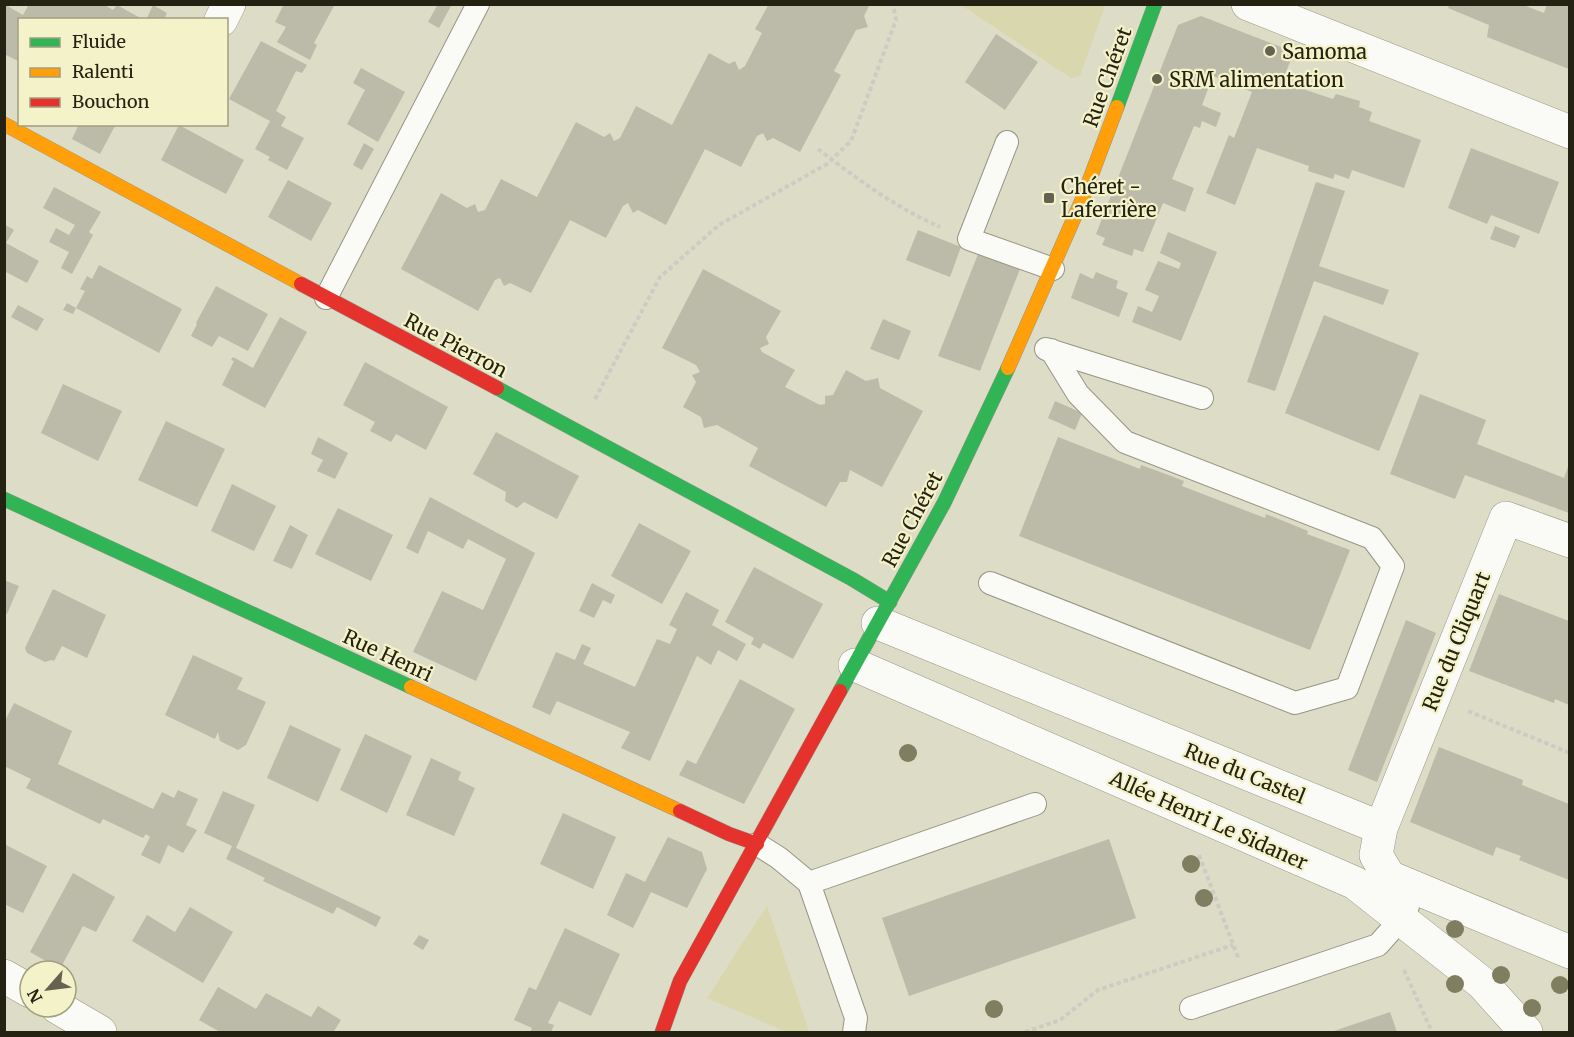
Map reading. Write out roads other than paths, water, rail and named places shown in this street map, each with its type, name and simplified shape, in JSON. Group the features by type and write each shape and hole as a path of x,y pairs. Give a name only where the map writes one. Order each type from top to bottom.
{"street":[{"path":"222,18 229,4"},
{"name":"Rue Chéret","path":"662,1032 680,981 944,503 1053,269 1082,200 1155,4"},
{"path":"1248,4 1569,132"},
{"name":"Rue Pierron","path":"4,124 841,573 884,612"},
{"name":"Rue Henri","path":"4,499 729,834 757,844"},
{"name":"Rue du Cliquart","path":"1381,828 1506,518 1569,541"},
{"name":"Rue du Castel","path":"884,612 1381,828"},
{"name":"Allée Henri Le Sidaner","path":"855,664 1355,883 1482,983 1526,1032"},
{"path":"1381,828 1376,855 1389,877 1569,952"},
{"path":"4,976 18,984"},
{"path":"78,1019 100,1032"}],"lane":[{"path":"326,297 478,4"},
{"path":"1007,142 969,239 1053,269"},
{"path":"1021,341 1202,398"},
{"path":"990,583 1295,702 1347,688 1393,566 1372,538 1125,442 1078,394 1050,350"},
{"path":"809,883 1035,804"},
{"path":"757,844 779,858 809,883 856,1018 854,1032"},
{"path":"1191,1008 1378,945 1401,920 1416,889"}],"place":[{"name":"Samoma","path":"1270,51"},
{"name":"SRM alimentation","path":"1157,79"},
{"name":"Chéret - Laferrière","path":"1049,198"}]}
